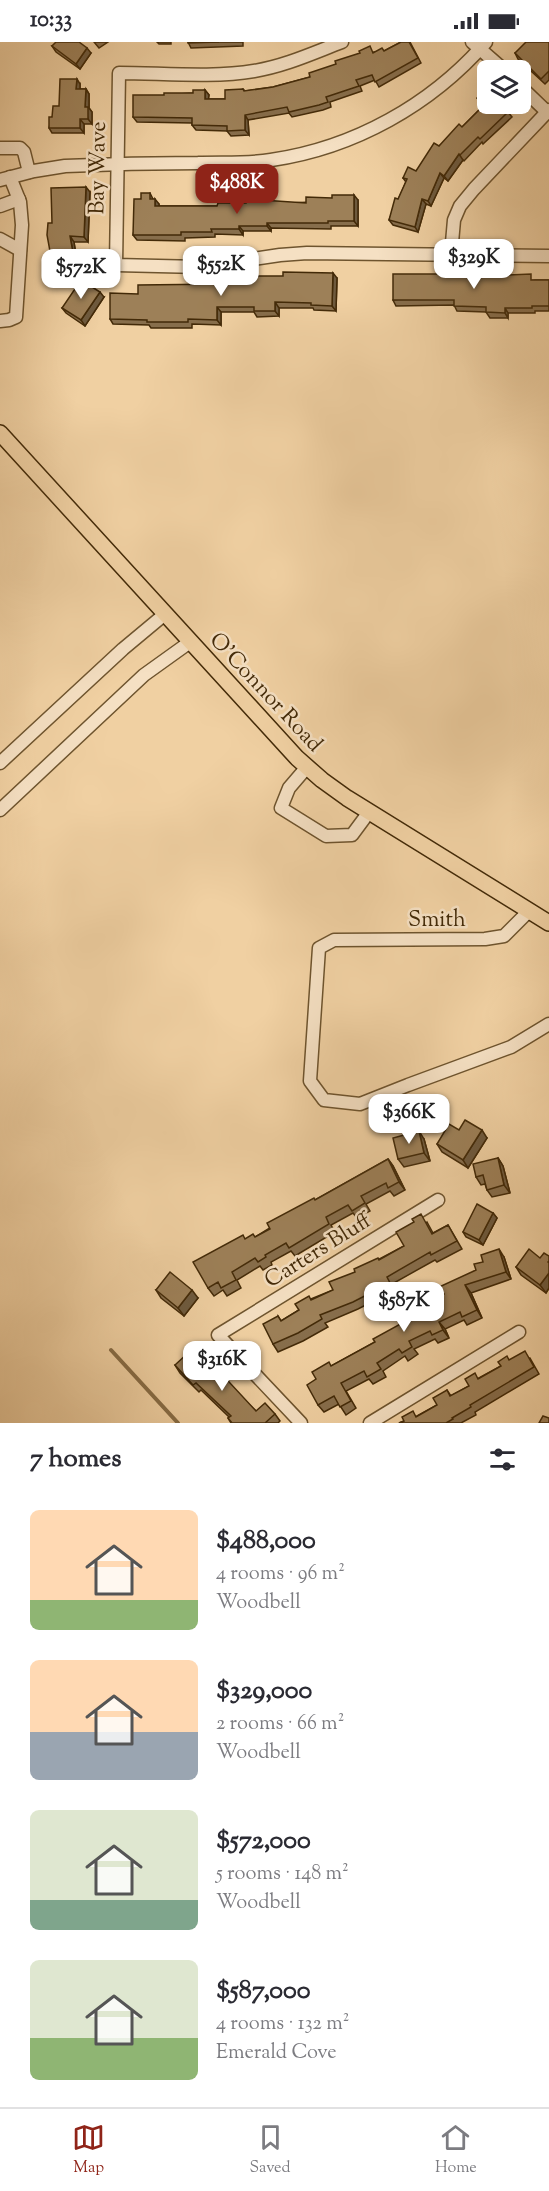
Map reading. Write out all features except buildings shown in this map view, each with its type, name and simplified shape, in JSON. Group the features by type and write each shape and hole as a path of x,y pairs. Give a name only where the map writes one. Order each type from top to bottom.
{"main road":[{"name":"O'Connor Road","path":"0,433 307,767 369,812 549,923"}],"street":[{"name":"Bay Wave","path":"342,42 295,61 253,71 219,74 119,73 116,265 200,267 307,253 451,254"},
{"path":"0,321 16,316 22,225 19,199 5,179 65,166 268,161 316,152 364,133 416,105 453,77 480,44 495,60"},
{"path":"531,96 548,111 460,206 454,219 451,254 549,256"},
{"path":"0,148 20,148 24,152 29,172"},
{"path":"0,206 19,199"},
{"path":"0,239 20,250"},
{"path":"0,764 123,649 165,614"},
{"path":"0,810 144,675 190,642"},
{"path":"307,767 289,788 281,808 326,836 352,835 369,812"},
{"name":"Smith","path":"529,911 504,936 485,939 334,940 319,948 310,1081 324,1100 360,1104 511,1047 549,1024"},
{"name":"Carters Bluff","path":"301,1423 218,1335 438,1200"},
{"path":"370,1423 519,1332"}],"waterway":[{"path":"111,1350 178,1423"}]}
